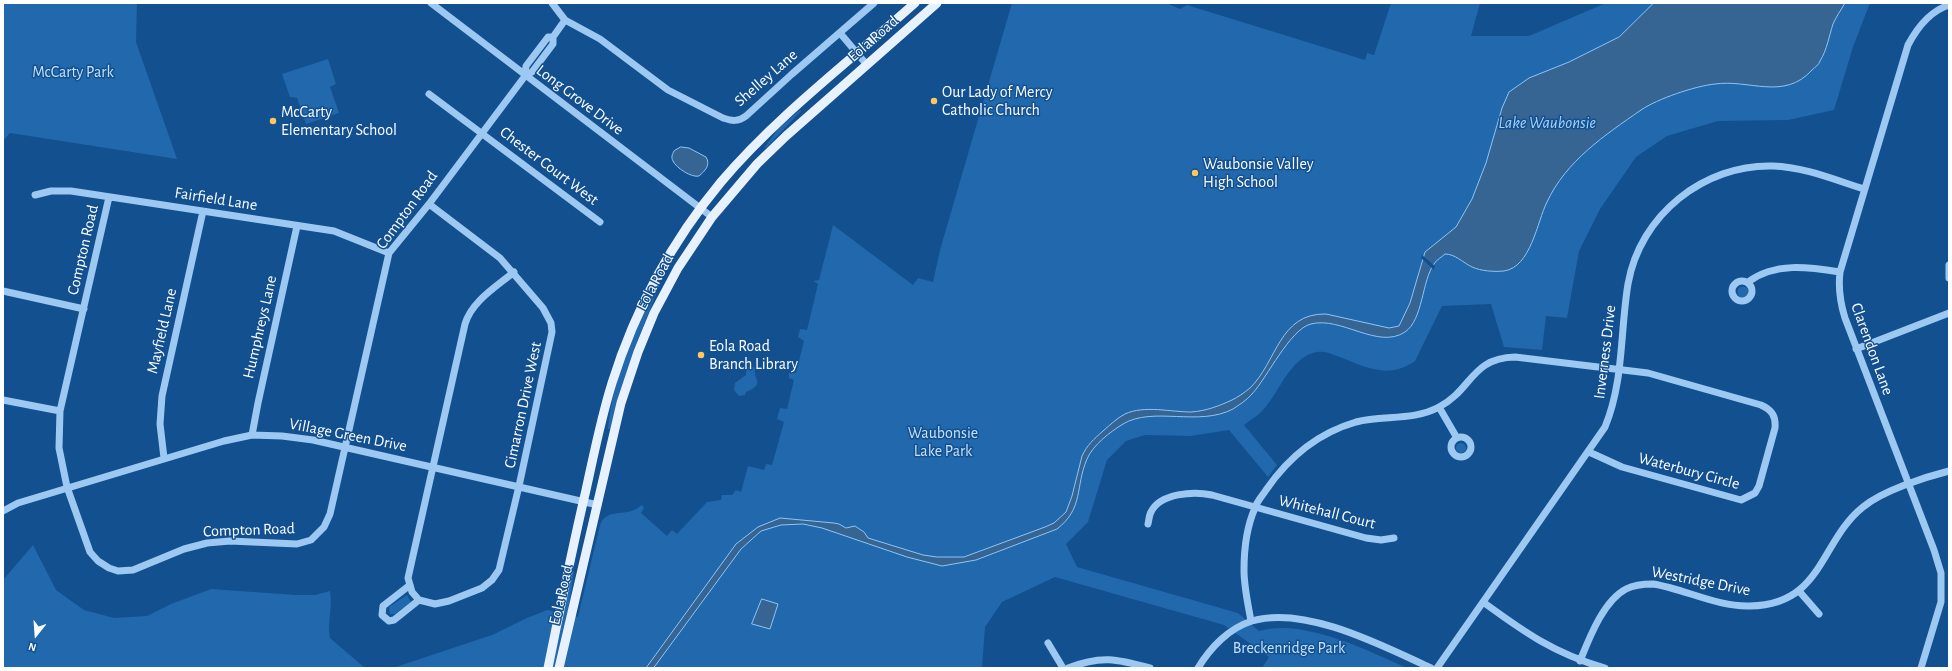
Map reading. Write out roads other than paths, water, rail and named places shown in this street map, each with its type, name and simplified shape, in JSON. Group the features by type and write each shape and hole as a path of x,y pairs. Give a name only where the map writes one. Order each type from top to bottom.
{"main road":[{"name":"Eola Road","path":"548,668 583,501 605,406 622,353 652,286 677,242 700,208 720,183 757,143 916,3"},
{"name":"Eola Road","path":"559,668 621,402 638,352 668,286 712,217 740,182 767,154 937,3"}],"street":[{"name":"Long Grove Drive","path":"431,3 712,217"},
{"path":"552,3 565,20"},
{"name":"Shelley Lane","path":"565,20 600,39 675,94 723,118 733,121 742,119 746,116 874,3"},
{"name":"Clarendon Lane","path":"1921,668 1939,612 1942,582 1934,550 1856,349 1839,300 1840,272 1908,45 1919,27 1926,19 1949,5"},
{"name":"Compton Road","path":"109,197 60,411 59,448 67,488 90,552 98,561 109,568 127,571 144,567 184,549 207,543 230,541 289,544 311,540 324,527 330,514 389,253 429,204 525,76 528,64 548,37 553,37 565,20"},
{"path":"840,33 867,65"},
{"name":"Chester Court West","path":"429,94 600,222"},
{"name":"Inverness Drive","path":"1437,668 1602,432 1611,412 1620,369 1628,284 1636,257 1654,223 1667,208 1686,192 1702,182 1726,173 1764,166 1801,170 1864,189"},
{"name":"Fairfield Lane","path":"35,195 61,190 342,233 389,253"},
{"name":"Cimarron Drive West","path":"418,600 435,604 482,588 492,580 501,565 552,332 551,323 543,308 514,272 491,250 429,204"},
{"name":"Mayfield Lane","path":"164,458 160,424 160,405 203,211"},
{"name":"Humphreys Lane","path":"252,435 297,226"},
{"path":"1949,265 1949,278"},
{"path":"1748,282 1767,271 1782,268 1816,268 1840,272"},
{"path":"410,585 383,606 382,615 389,621 394,620 418,600 412,592 410,585 408,578 467,318 476,304 514,272"},
{"path":"3,291 84,309"},
{"path":"1856,349 1949,313"},
{"name":"Waterbury Circle","path":"1439,407 1457,393 1478,369 1498,358 1514,357 1648,373 1768,408 1776,420 1775,428 1755,493 1749,498 1741,500 1732,499 1622,467 1588,452"},
{"path":"3,400 60,411"},
{"path":"1251,621 1246,592 1244,560 1247,538 1255,507 1275,478 1301,451 1325,435 1357,422 1376,418 1410,416 1439,407 1456,438"},
{"name":"Village Green Drive","path":"3,511 18,503 209,444 252,435 298,438 345,447 598,505"},
{"name":"Westridge Drive","path":"1580,661 1591,634 1611,603 1626,590 1640,585 1653,584 1663,585 1741,606 1773,602 1799,591 1822,564 1844,529 1862,507 1875,498 1949,470"},
{"name":"Whitehall Court","path":"1148,524 1151,512 1156,505 1170,498 1186,493 1205,494 1366,538 1381,540 1394,538"},
{"path":"1799,591 1819,614"},
{"path":"1482,602 1537,640 1580,661 1605,668"},
{"path":"1198,668 1214,646 1237,628 1251,621 1285,618 1307,621 1363,637 1431,668"},
{"path":"1048,644 1063,668"},
{"path":"1068,668 1082,662 1099,659 1118,660 1150,668"}],"water":[{"name":"Lake Waubonsie","path":"1654,3 1845,3 1833,24 1826,48 1817,66 1801,79 1790,85 1778,87 1728,83 1707,85 1687,90 1666,97 1648,106 1600,139 1576,161 1555,187 1543,211 1527,253 1513,268 1504,271 1483,270 1472,267 1452,255 1445,254 1435,263 1430,271 1415,319 1405,332 1394,336 1383,337 1371,335 1335,324 1311,324 1303,328 1295,335 1279,355 1258,387 1252,394 1233,409 1220,414 1206,416 1162,416 1135,419 1118,427 1102,439 1087,459 1083,469 1075,505 1066,521 1057,529 976,560 942,566 907,557 822,528 803,524 781,525 761,531 741,549 655,666 653,668 646,668 736,544 758,527 780,518 834,523 846,528 855,526 864,532 868,538 923,555 937,557 964,557 1054,523 1066,512 1072,496 1082,456 1086,449 1091,442 1125,414 1132,411 1149,409 1191,412 1202,411 1234,399 1243,393 1250,388 1259,377 1280,341 1288,330 1298,321 1310,316 1326,314 1389,328 1399,326 1410,303 1425,252 1456,227 1472,199 1486,163 1502,108 1509,92 1529,78 1569,62 1619,37"},
{"path":"681,147 689,148 706,157 708,165 699,176 688,174 673,161 672,156 674,151"},
{"path":"762,599 778,604 770,629 752,624"}],"place":[{"name":"Our Lady of Mercy Catholic Church","path":"934,101"},
{"name":"McCarty Elementary School","path":"273,121"},
{"name":"Waubonsie Valley High School","path":"1195,173"},
{"name":"Eola Road Branch Library","path":"701,355"}],"park label":[{"name":"McCarty Park","path":"73,72"},
{"name":"Waubonsie Lake Park","path":"943,442"},
{"name":"Breckenridge Park","path":"1289,648"}]}
